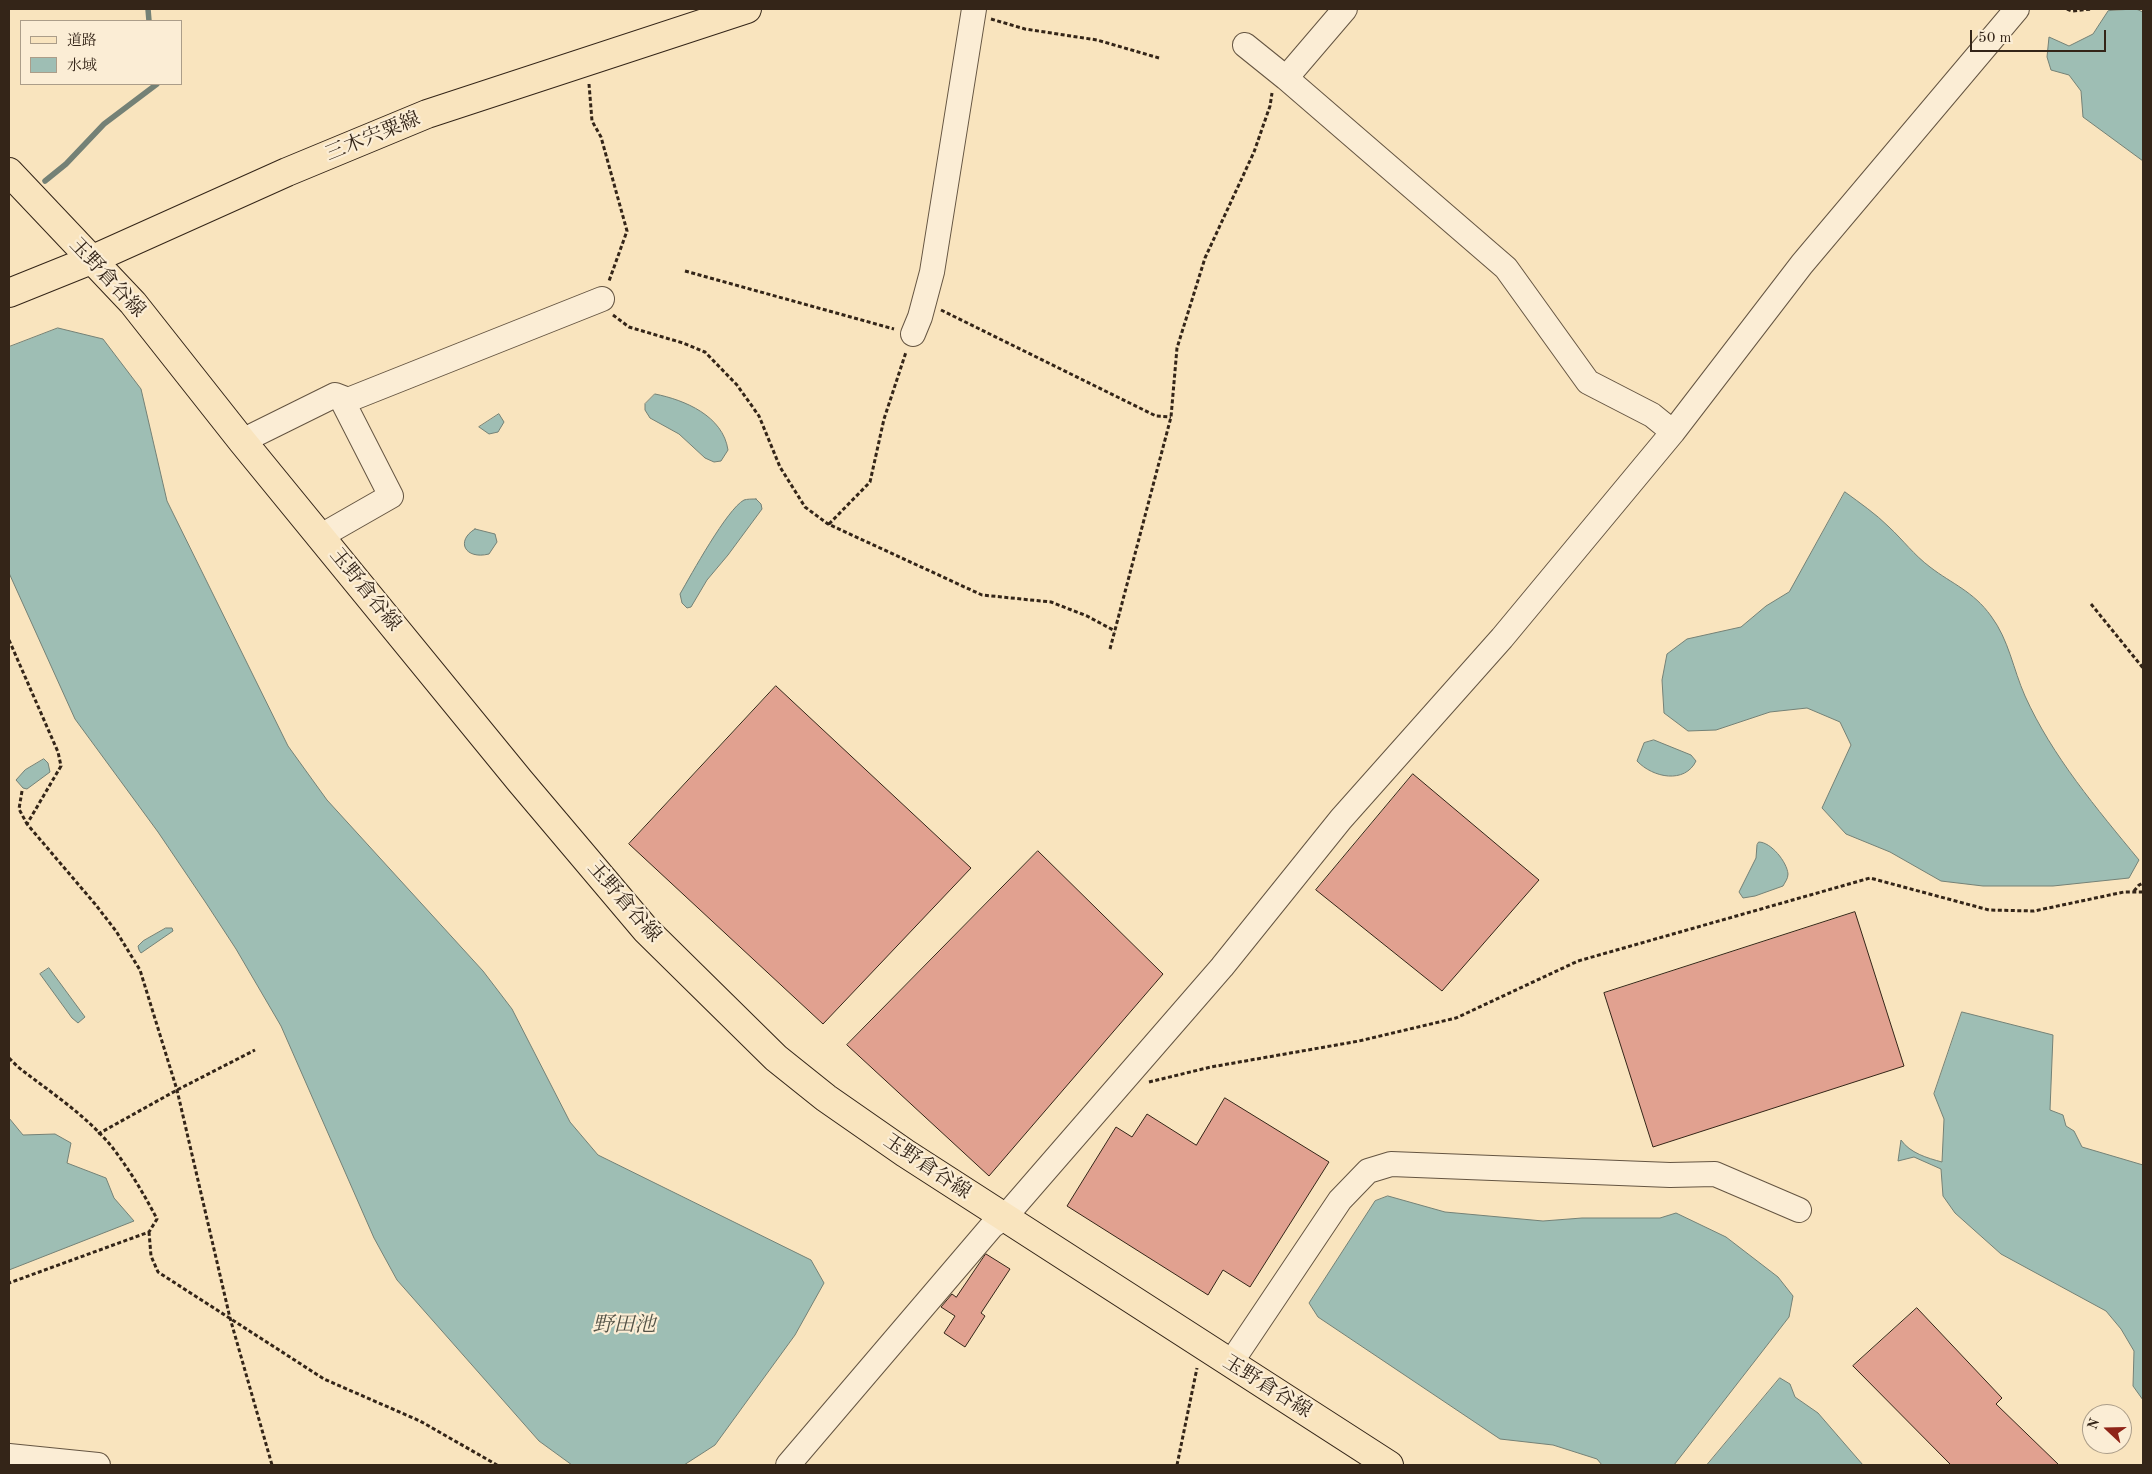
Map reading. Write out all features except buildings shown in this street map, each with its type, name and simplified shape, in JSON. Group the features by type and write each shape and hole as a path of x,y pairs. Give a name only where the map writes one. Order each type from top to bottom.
{"main road":[{"name":"三木宍粟線","path":"9,293 91,260 287,172 428,114 747,9"},
{"name":"玉野倉谷線","path":"9,172 133,303 242,441 520,781 646,930 776,1058 826,1098 905,1153 1389,1465"}],"street":[{"path":"1286,78 1345,9"},
{"path":"788,1465 992,1226 1004,1218 1222,967 1341,819 1502,638 1673,432 1802,264 2017,9"},
{"path":"913,334 932,272 974,11"},
{"path":"1245,45 1286,78 1506,268 1588,382 1652,416 1673,432"},
{"path":"242,441 335,394 348,400 602,299"},
{"path":"321,536 391,496 344,404 344,399"},
{"path":"1230,1364 1340,1200 1368,1171 1391,1164 1670,1175 1715,1174 1799,1210"},
{"path":"9,1456 68,1464 98,1465"}],"path":[{"path":"2067,9 2072,11 2092,9"},
{"path":"974,11 1025,29 1097,40 1159,58"},
{"path":"581,63 589,80 592,121 601,137 627,231 602,299 608,311 630,327 683,343 705,352 737,385 759,416 780,467 805,507 828,524 982,595 1051,602 1087,616 1115,631"},
{"path":"1110,649 1171,418 1177,348 1205,258 1254,152 1270,106 1274,84 1286,78"},
{"path":"685,271 913,334 884,419 870,482 828,524"},
{"path":"924,303 932,305 1156,416 1171,418"},
{"path":"2090,604 2143,668"},
{"path":"9,640 45,720 58,752 61,766 26,824"},
{"path":"22,791 19,809 26,824 95,904 116,931 140,970 177,1090 230,1318 272,1465"},
{"path":"1128,1075 1144,1083 1211,1067 1359,1041 1456,1018 1578,961 1870,878 1989,910 2034,911 2134,891 2143,892"},
{"path":"2134,891 2143,883"},
{"path":"98,1134 177,1090 255,1050"},
{"path":"9,1058 78,1113 111,1146 142,1190 157,1219 149,1232 151,1256 158,1272 324,1379 420,1421 497,1465"},
{"path":"9,1283 149,1232"},
{"path":"1178,1465 1202,1346"}],"water":[{"path":"2136,9 2143,12 2143,161 2083,117 2081,91 2069,75 2051,70 2047,57 2049,37 2069,46 2093,34 2108,11"},
{"name":"野田池","path":"58,328 103,339 141,389 167,501 288,746 327,800 483,971 512,1009 570,1122 598,1155 811,1260 824,1283 795,1335 715,1445 684,1465 572,1465 539,1441 397,1280 374,1238 281,1026 236,949 206,903 158,832 75,719 9,573 9,347"},
{"path":"655,394 690,405 711,419 725,438 728,450 721,461 714,462 705,458 679,434 650,418 645,410 645,404"},
{"path":"499,414 504,422 498,432 489,434 479,427"},
{"path":"1845,492 1884,522 1924,562 1977,600 1991,616 2007,645 2025,696 2048,740 2076,781 2139,860 2129,878 2053,886 1983,886 1941,881 1890,852 1846,834 1822,808 1851,745 1840,722 1807,708 1770,712 1716,730 1688,731 1664,713 1662,680 1667,654 1687,639 1741,627 1766,606 1789,592"},
{"path":"756,499 761,504 762,509 707,580 691,607 687,608 682,603 680,594 710,543 737,506 744,500"},
{"path":"475,529 495,534 497,542 489,554 474,554 466,548 464,544 465,539"},
{"path":"1654,740 1691,755 1696,761 1691,768 1677,776 1660,775 1651,771 1637,761 1644,743"},
{"path":"44,759 48,763 50,772 27,789 23,788 16,780 25,770"},
{"path":"1759,842 1768,845 1778,854 1785,864 1788,877 1783,886 1755,896 1743,898 1739,892 1756,858"},
{"path":"166,928 172,928 173,931 141,953 138,946 143,941"},
{"path":"49,968 85,1017 78,1023 72,1018 40,974"},
{"path":"1962,1012 2053,1035 2050,1110 2063,1115 2066,1126 2074,1131 2082,1147 2143,1165 2143,1400 2133,1386 2134,1351 2121,1329 2106,1311 2001,1254 1955,1213 1943,1196 1941,1169 1914,1157 1898,1161 1901,1140 1914,1152 1942,1162 1944,1119 1934,1094"},
{"path":"9,1118 23,1135 55,1134 71,1143 67,1163 106,1178 114,1198 134,1221 9,1270"},
{"path":"1388,1196 1445,1212 1543,1221 1582,1218 1660,1218 1676,1213 1726,1237 1778,1277 1793,1296 1789,1317 1674,1465 1602,1465 1597,1459 1553,1445 1500,1439 1318,1317 1309,1303 1375,1201"},
{"path":"1780,1378 1790,1384 1795,1397 1818,1413 1863,1465 1707,1465"}],"waterway":[{"path":"148,9 149,20"},
{"path":"45,181 66,164 104,124 156,85"}]}
